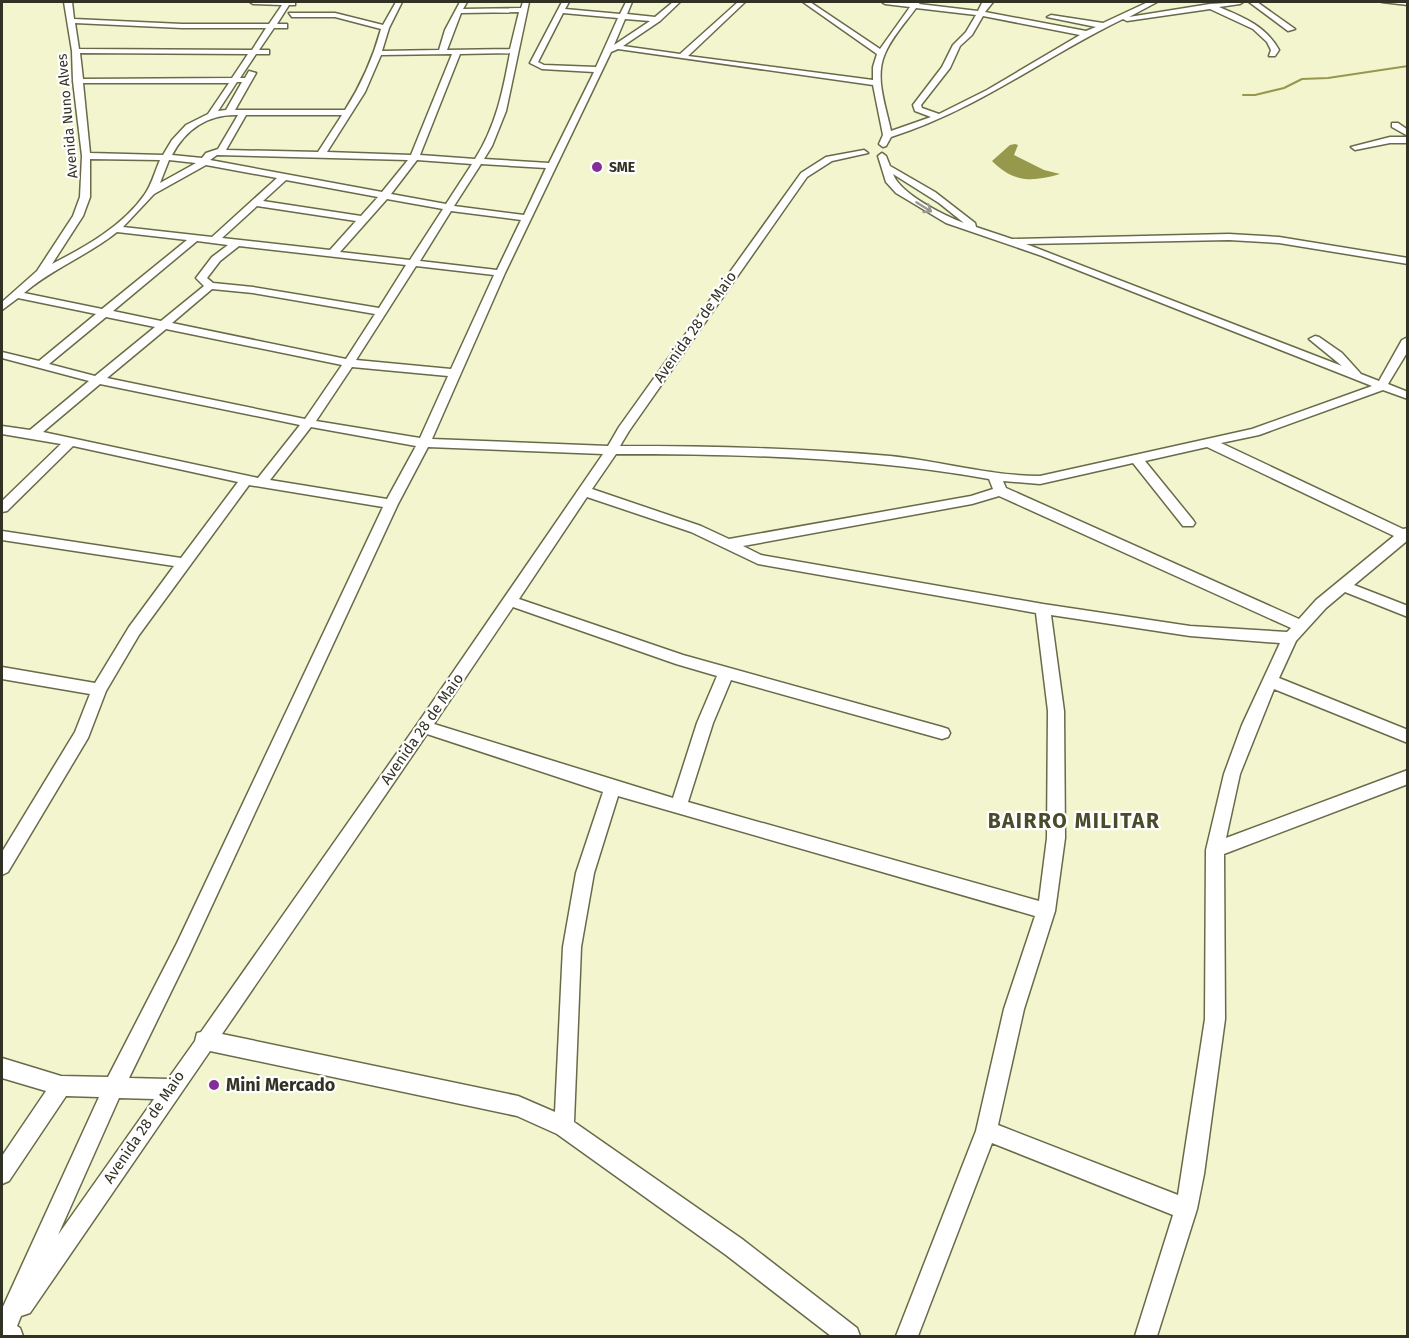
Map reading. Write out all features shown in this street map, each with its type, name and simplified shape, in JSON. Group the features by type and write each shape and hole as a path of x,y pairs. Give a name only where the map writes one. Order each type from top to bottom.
{"street":[{"name":"Avenida Nuno Alves","path":"2,307 41,273 78,216 85,197 86,156 77,81 76,51 68,2"},
{"path":"254,2 298,2 278,35"},
{"path":"212,113 287,2"},
{"path":"322,153 363,86 378,52 385,28 399,2"},
{"path":"442,52 449,30 463,2"},
{"path":"565,2 534,63 542,67 599,70"},
{"path":"612,51 677,2"},
{"path":"682,57 742,2"},
{"path":"806,2 881,53"},
{"path":"885,2 982,13 1088,34"},
{"path":"939,117 923,112 918,109 917,105 946,68 957,45 982,13 985,4 990,2"},
{"path":"976,230 950,207 888,168 875,153 887,135 939,117 985,95 1088,34 1153,2"},
{"path":"1118,21 1240,2"},
{"path":"1253,2 1291,29"},
{"path":"1386,2 1407,3"},
{"path":"887,135 877,83 881,53 916,4"},
{"path":"262,482 308,423 349,363 495,135 524,6 460,10"},
{"path":"1210,6 1244,21 1266,36 1275,50 1272,54"},
{"path":"559,11 625,8 657,19"},
{"path":"6,1334 113,1089 183,949 391,504 424,443 500,273 599,70 612,51 625,8"},
{"path":"292,15 335,15 385,28"},
{"path":"1051,17 1106,26"},
{"path":"70,21 182,26 284,26"},
{"path":"229,112 246,80 272,44"},
{"path":"76,51 266,52"},
{"path":"378,52 514,51"},
{"path":"612,51 682,57 877,83"},
{"path":"332,254 416,157 457,52"},
{"path":"77,81 246,80"},
{"path":"151,192 165,159 192,123 212,113 244,111 348,113"},
{"path":"220,153 244,111"},
{"path":"1395,125 1407,134"},
{"path":"1355,147 1390,140 1407,140"},
{"path":"41,273 66,261 117,229 151,192 204,162 218,151 220,153 322,153 416,157 479,163 552,166"},
{"name":"Avenida 28 de Maio","path":"6,1334 170,1089 424,727 656,382 804,175 829,159 875,153"},
{"path":"86,156 186,158 450,208 526,219"},
{"path":"888,168 891,182 899,191 949,221 1008,241 1407,396"},
{"path":"215,239 283,178"},
{"path":"255,203 364,219"},
{"path":"117,229 500,273"},
{"path":"1008,241 1229,237 1279,240 1407,261"},
{"path":"42,364 194,239"},
{"path":"237,243 208,267 201,278 210,286 253,290 381,312"},
{"path":"33,434 165,326 210,286"},
{"path":"17,295 349,363 455,373"},
{"path":"1315,339 1338,355 1360,379"},
{"path":"729,543 972,500 998,484 1040,480 1255,432 1381,387 1407,340"},
{"path":"2,355 98,380 308,423 424,443 612,450 694,450 888,459 934,465 998,484 1295,632"},
{"path":"2,430 33,434 246,480 391,504"},
{"path":"2,508 69,443"},
{"path":"1146,1336 1186,1209 1194,1174 1215,1018 1215,850 1232,774 1250,725 1295,632 1321,604 1405,533 1210,443"},
{"path":"1136,458 1188,523"},
{"path":"2,867 82,734 99,690 134,632 246,480"},
{"path":"584,491 666,518 729,543 758,559 1043,609 1190,631 1295,632"},
{"path":"2,535 183,563"},
{"path":"1343,586 1407,612"},
{"path":"510,601 726,674 942,733"},
{"path":"907,1336 986,1131 1014,1010 1046,911 1056,838 1057,791 1056,711 1043,609"},
{"path":"2,673 99,690"},
{"path":"678,808 705,723 726,674"},
{"path":"1270,681 1407,737"},
{"path":"424,727 612,789 1046,911"},
{"path":"1215,850 1407,777"},
{"path":"564,1127 572,947 585,873 612,789"},
{"path":"204,1040 518,1106 564,1127 734,1247 849,1336"},
{"path":"2,1068 62,1086 170,1089"},
{"path":"2,1174 62,1086"},
{"path":"986,1131 1186,1209"}],"shaded area":[{"path":"1010,145 1018,145 1014,155 1044,170 1060,174 1024,179 1008,173 992,161"}],"waterway":[{"path":"1243,95 1255,95 1284,88 1302,79 1328,78 1408,66"}],"place":[{"name":"SME","path":"597,167"},
{"name":"Mini Mercado","path":"214,1085"}],"district":[{"name":"BAIRRO MILITAR","path":"1074,821"}]}
